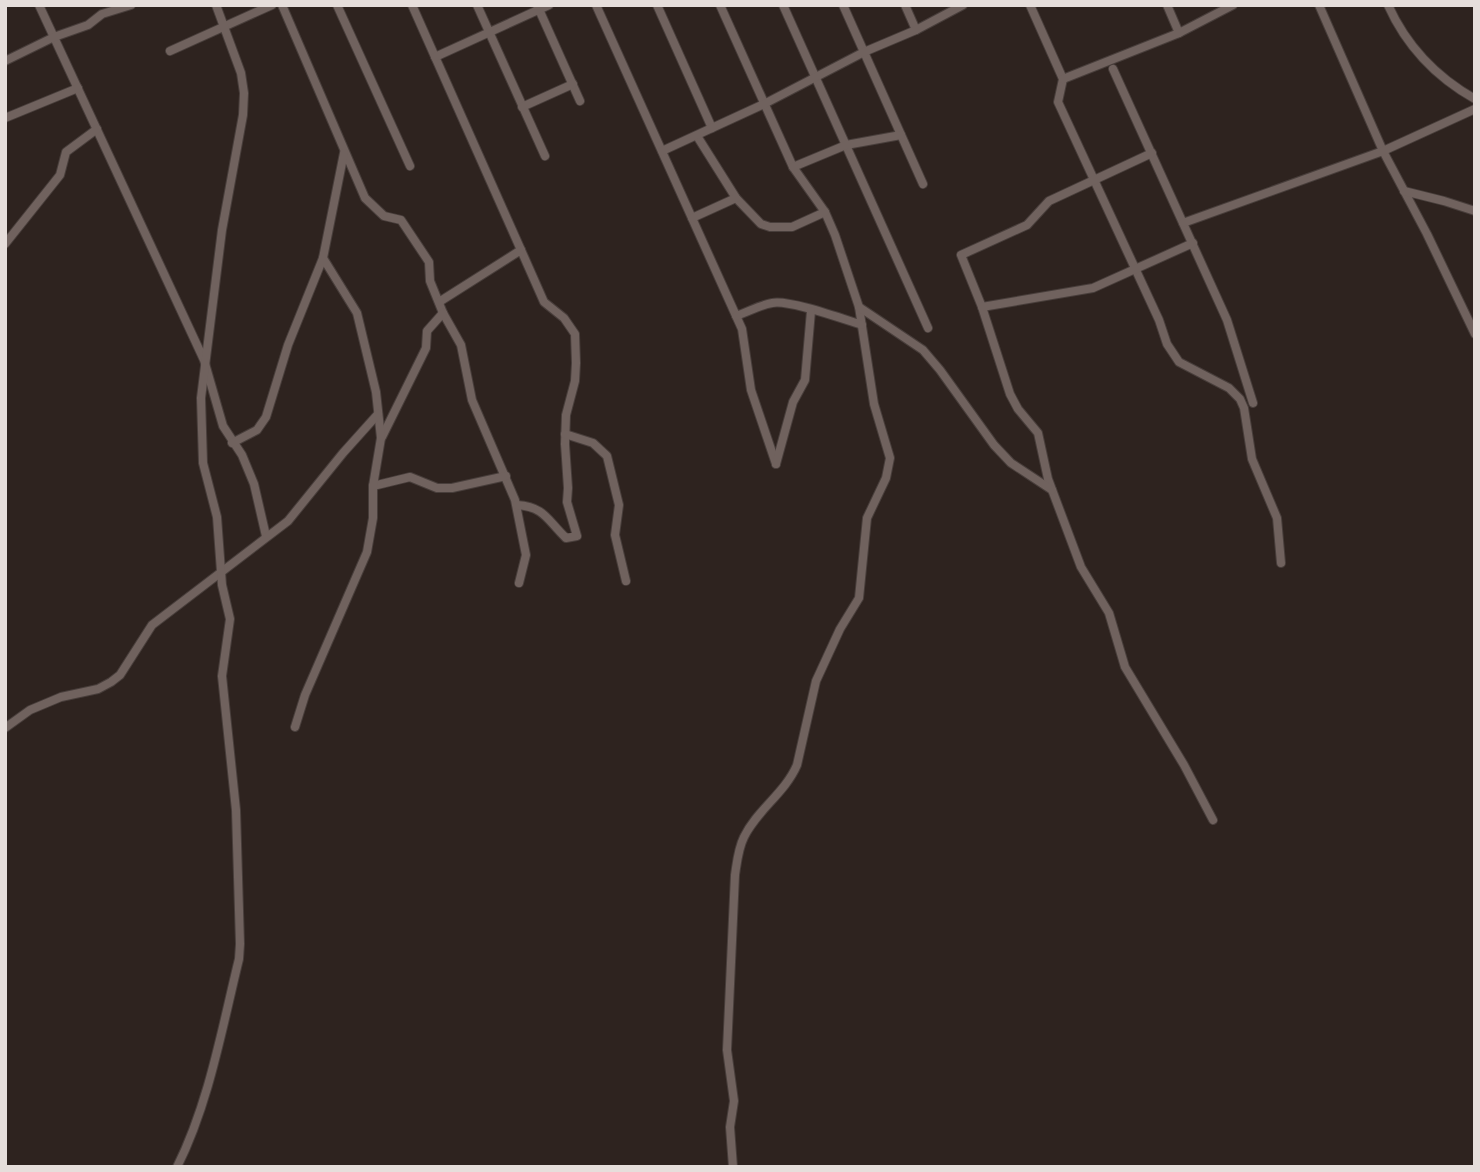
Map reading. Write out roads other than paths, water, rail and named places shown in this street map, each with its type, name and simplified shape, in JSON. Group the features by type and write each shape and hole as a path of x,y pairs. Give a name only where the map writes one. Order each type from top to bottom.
{"street":[{"path":"39,5 204,360 219,416 232,443 242,455 254,484 265,536"},
{"path":"98,5 102,14"},
{"path":"5,61 54,37 88,25 102,14 131,5"},
{"path":"177,1167 194,1129 208,1082 239,959 240,944 236,810 222,676 230,619 221,571 217,516 203,463 201,398 222,230 244,104 241,73 216,5"},
{"path":"170,51 272,5"},
{"path":"282,5 365,198 384,216 401,220 429,262 430,281 443,313 461,345 472,400 517,505 526,555 519,583"},
{"path":"338,5 410,166"},
{"path":"412,5 544,302 564,317 575,334 575,382 566,415 565,434 567,502 577,536 566,538 541,511 533,506 517,505"},
{"path":"477,5 545,156"},
{"path":"435,57 538,7 549,5"},
{"path":"596,5 742,329 751,390 776,464 793,402 805,380 811,311"},
{"path":"657,5 712,128"},
{"path":"720,5 793,167 825,212 859,307 871,388 890,458 889,468 867,518 859,598 840,629 816,681 797,765 792,776 754,820 740,848 735,875 727,1050 734,1101 730,1127 733,1167"},
{"path":"783,5 928,328"},
{"path":"843,5 923,184"},
{"path":"905,5 915,30"},
{"path":"662,151 764,104 963,5"},
{"path":"1030,5 1063,79 1058,102 1159,320 1167,344 1179,362 1229,388 1244,408 1252,459 1277,518 1281,563"},
{"path":"1167,5 1180,33"},
{"path":"1063,79 1180,33 1233,5"},
{"path":"1319,5 1383,150 1475,334"},
{"path":"1388,5 1395,22 1418,54 1445,78 1475,99"},
{"path":"538,7 580,101"},
{"path":"1113,69 1227,320 1253,403"},
{"path":"522,107 573,84"},
{"path":"5,118 78,88"},
{"path":"1183,223 1383,150 1475,109"},
{"path":"5,244 60,175 66,152 97,129"},
{"path":"793,167 846,145 901,135"},
{"path":"696,136 736,198 761,224 770,227 792,227 825,212"},
{"path":"232,443 257,430 266,417 288,345 323,258 344,153"},
{"path":"1152,153 1049,201 1027,225 961,255 982,307 1010,394 1018,410 1038,433 1044,469 1081,567 1109,613 1125,667 1184,765 1213,820"},
{"path":"1404,191 1475,211"},
{"path":"692,218 736,198"},
{"path":"982,307 1093,288 1136,271 1193,243"},
{"path":"439,302 521,250"},
{"path":"295,727 305,695 366,552 373,518 373,486 381,438 376,392 357,313 323,258"},
{"path":"736,316 773,302 788,302 862,325"},
{"path":"859,307 923,350 940,369 994,446 1011,463 1052,489"},
{"path":"381,438 426,348 427,331 443,313"},
{"path":"5,728 30,710 61,697 98,689 120,675 152,625 288,521 378,414"},
{"path":"565,434 593,443 607,456 619,505 615,535 626,581"},
{"path":"373,486 410,477 437,488 452,488 506,476"}]}
